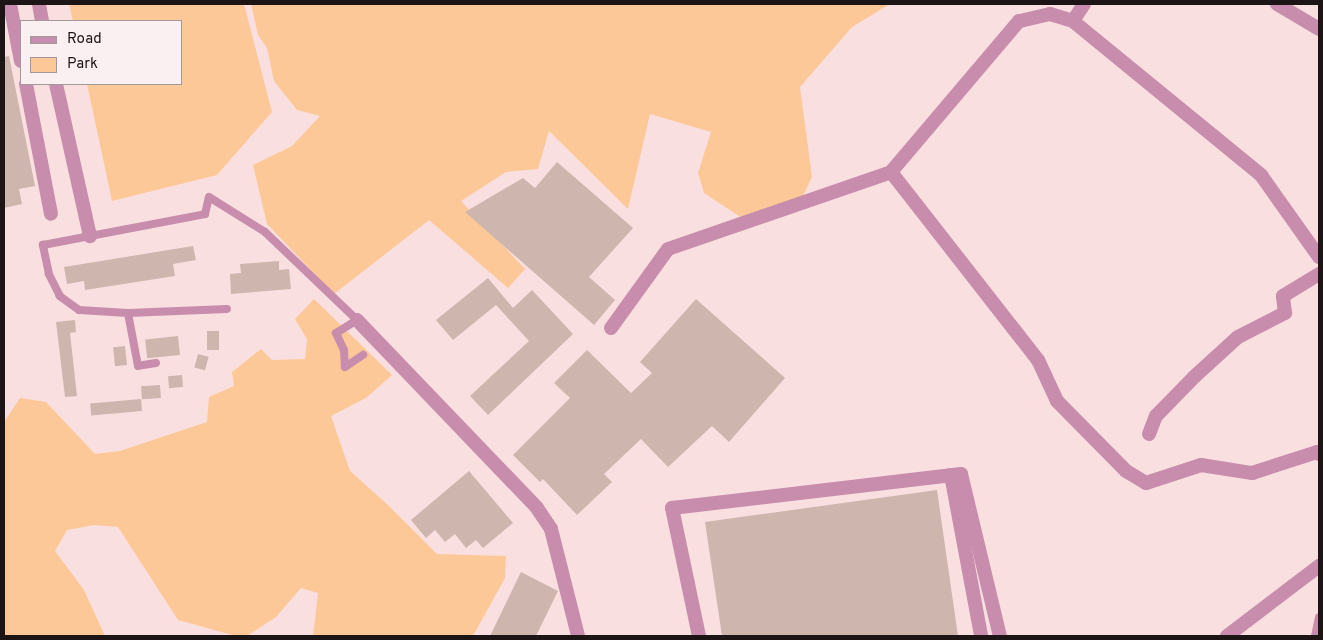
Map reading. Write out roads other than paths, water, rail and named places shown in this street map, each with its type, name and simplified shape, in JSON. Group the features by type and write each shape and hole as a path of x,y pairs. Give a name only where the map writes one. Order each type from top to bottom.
{"street":[{"path":"10,4 20,56"},
{"path":"39,4 42,20"},
{"path":"1074,21 1084,4"},
{"path":"1277,4 1319,29"},
{"path":"611,328 668,249 891,172 1019,21 1050,14 1074,21 1261,175 1319,257"},
{"path":"26,85 51,214"},
{"path":"56,85 90,236"},
{"path":"891,172 1038,360 1057,401 1126,471 1146,483 1202,465 1252,472 1317,452 1319,454"},
{"path":"1149,434 1156,416 1194,377 1238,338 1285,313 1283,296 1319,274"},
{"path":"357,320 537,508 551,528 578,636"},
{"path":"699,636 672,508 961,474 1000,636"},
{"path":"950,475 981,636"},
{"path":"1226,636 1319,566"}],"lane":[{"path":"227,309 128,313 79,310 60,296 49,274 43,244 205,214 209,197 265,232 357,320 336,333 344,350 345,367 363,355"},
{"path":"128,313 138,366 156,363"},
{"path":"1314,636 1319,617"}]}
